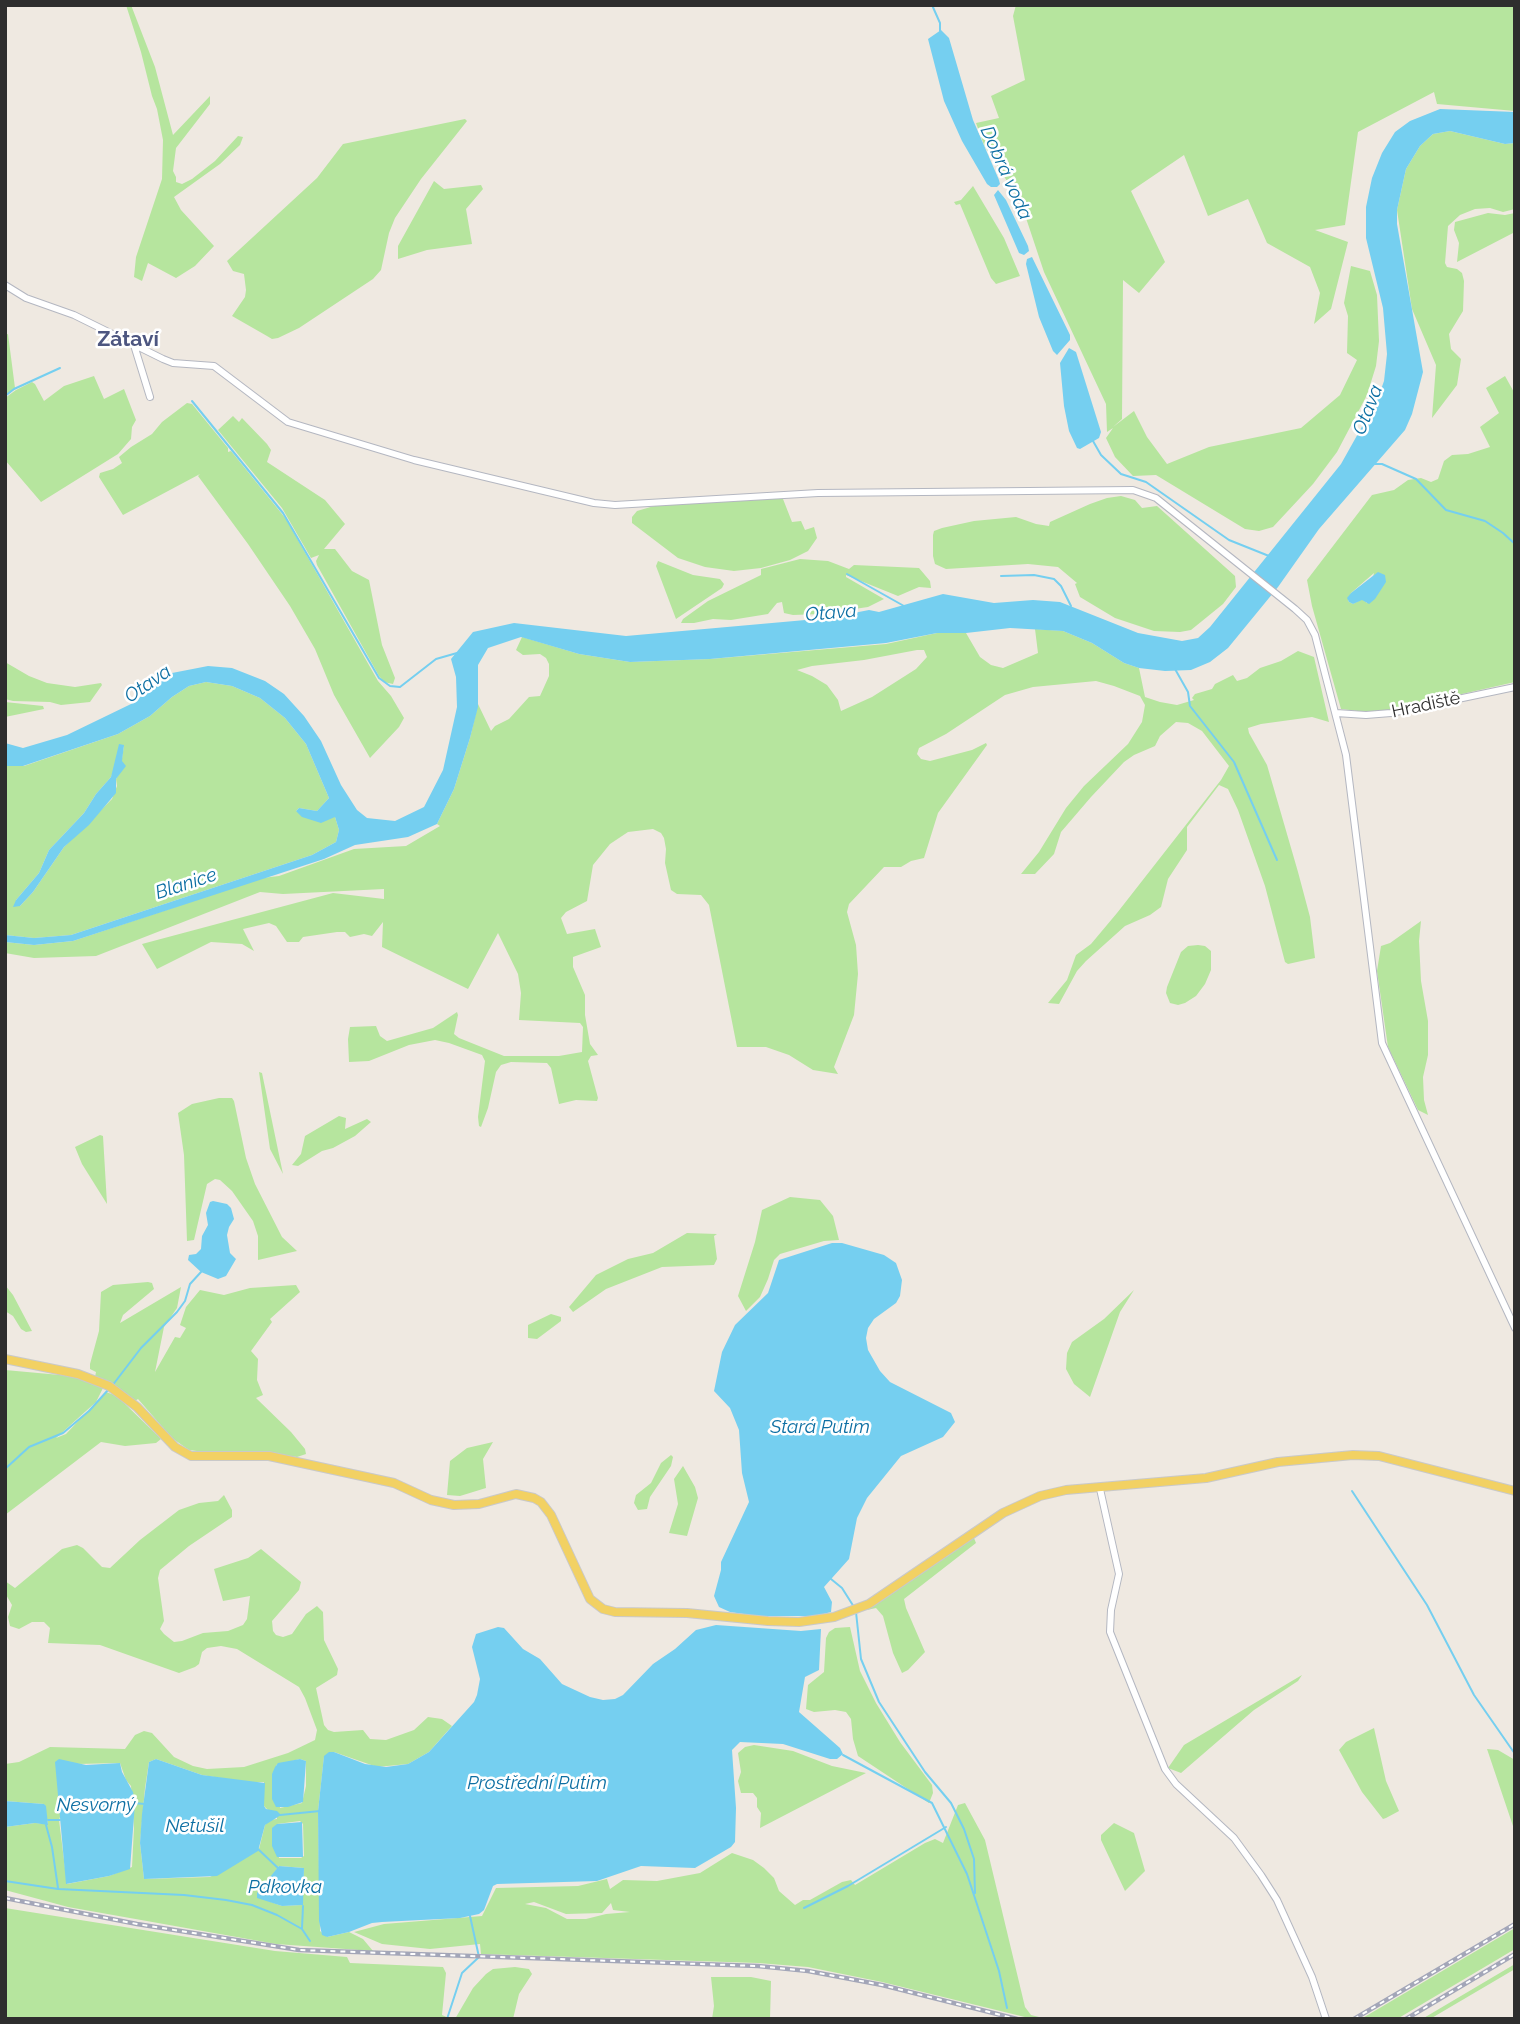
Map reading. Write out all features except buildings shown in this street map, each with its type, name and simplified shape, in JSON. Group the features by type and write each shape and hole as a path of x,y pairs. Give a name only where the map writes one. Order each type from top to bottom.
{"main road":[{"path":"5,1359 78,1374 109,1387 137,1407 175,1447 191,1456 269,1456 394,1483 431,1500 454,1505 479,1504 516,1494 534,1498 541,1502 551,1515 590,1599 603,1609 615,1612 687,1613 799,1622 834,1617 869,1604 1014,1507 1049,1493 1206,1478 1278,1462 1369,1455 1411,1463 1515,1491"}],"street":[{"path":"5,285 26,298 74,315 173,363 214,366 288,422 414,460 594,503 615,505 818,493 1133,490 1156,498 1303,616 1315,635 1346,755 1382,1043 1386,1057 1433,1149 1515,1328"},
{"path":"134,345 150,397"},
{"name":"Hradiště","path":"1336,713 1391,713 1515,687"},
{"path":"1100,1489 1119,1574 1111,1610 1110,1632 1165,1769 1176,1784 1234,1838 1261,1875 1312,1977 1326,2019"}],"green space":[{"path":"126,5 131,5 155,67 173,135 210,96 210,104 176,148 173,171 176,182 182,184 192,179 215,161 238,136 243,137 240,145 220,164 174,197 181,210 214,246 195,266 176,278 148,263 142,281 134,277 136,257 162,179 163,140 157,109"},
{"path":"1016,5 1515,5 1515,111 1437,104 1434,92 1358,132 1345,225 1315,230 1348,242 1331,309 1314,324 1320,293 1310,267 1267,243 1248,199 1208,216 1184,155 1131,191 1165,262 1139,293 1123,280 1122,419 1113,427 1134,411 1147,437 1167,464 1209,447 1301,428 1340,395 1357,360 1347,353 1348,316 1344,303 1351,266 1370,271 1377,295 1379,341 1376,366 1367,395 1337,452 1313,484 1273,527 1259,531 1245,529 1156,475 1133,476 1115,457 1106,438 1113,428 1107,432 1106,404 1044,272 1021,203 984,145 976,123 999,118 991,96 1025,80 1013,16"},
{"path":"465,119 467,121 421,179 395,218 381,270 373,279 299,328 278,338 272,339 232,316 245,297 246,290 244,274 233,271 227,261 317,178 343,144"},
{"path":"1450,131 1505,144 1515,143 1515,209 1503,212 1490,208 1475,209 1460,215 1448,226 1445,263 1447,267 1462,273 1464,281 1463,311 1449,334 1451,349 1461,359 1457,385 1432,418 1436,365 1412,309 1397,210 1406,169 1420,146 1433,134"},
{"path":"434,181 444,189 481,185 483,189 466,209 472,244 427,250 398,259 398,246"},
{"path":"973,186 1004,238 1020,276 996,284 991,278 960,204 956,205 954,202 961,200"},
{"path":"1488,213 1515,213 1515,232 1457,262 1459,243 1454,230 1455,222"},
{"path":"8,334 15,388 5,396 5,335"},
{"path":"94,376 104,399 124,389 136,420 131,439 118,454 41,502 5,460 5,398 32,382 44,401 64,386"},
{"path":"1505,376 1515,394 1515,682 1391,710 1366,712 1341,709 1307,580 1372,495 1394,490 1408,480 1421,478 1431,482 1438,479 1444,461 1452,455 1468,454 1490,447 1480,427 1499,413 1486,388","holes":["1374,573 1367,603 1362,599 1353,604 1348,600 1351,593"]},
{"path":"187,403 192,404 228,448 228,452 231,451 286,519 378,681 404,718 370,758 334,695 315,649 290,606 198,476 200,474 123,515 99,477 100,473 122,463 119,457 152,434 162,422"},
{"path":"233,416 239,422 242,418 267,444 271,450 267,462 325,500 345,524 324,549 335,549 352,571 369,580 382,645 395,678 393,684 384,682 379,676 317,565 319,555 311,558 282,508 218,430"},
{"path":"1121,496 1135,500 1142,508 1157,506 1235,576 1236,587 1223,604 1191,630 1154,631 1115,618 1080,597 1075,584 1077,583 1058,567 1028,564 946,569 935,564 933,535 934,531 942,528 974,521 1016,517 1049,526 1050,522 1090,504"},
{"path":"783,499 792,522 801,521 805,530 814,527 817,538 808,551 790,560 761,568 734,571 705,567 678,558 632,523 632,517 637,511 654,506"},
{"path":"800,559 828,561 849,569 854,565 919,568 930,581 931,588 919,587 898,596 846,575 884,599 868,607 793,615 784,613 782,602 777,603 768,614 731,620 681,623 708,601 761,575 761,569"},
{"path":"658,561 693,575 720,579 724,584 676,619 656,566"},
{"path":"1035,629 1063,631 1139,668 1145,697 1177,705 1194,700 1192,698 1195,694 1212,689 1215,684 1233,675 1237,681 1247,678 1260,668 1281,661 1298,651 1314,657 1329,722 1312,717 1248,728 1267,765 1310,917 1315,958 1288,964 1285,962 1265,886 1238,810 1228,789 1219,785 1187,827 1187,850 1168,879 1161,907 1125,926 1077,971 1059,1004 1048,1003 1067,980 1076,955 1091,944 1117,913 1221,780 1229,766 1202,731 1188,723 1176,722 1160,736 1155,746 1124,762 1091,797 1061,832 1054,854 1035,874 1021,874 1039,852 1066,808 1084,786 1128,744 1142,722 1145,705 1140,696 1096,681 1033,687 1005,695 946,734 919,748 917,754 921,759 930,761 972,750 986,743 987,745 938,813 924,858 901,867 884,867 849,904 847,912 856,945 858,974 854,1015 834,1067 838,1074 813,1070 789,1055 766,1047 737,1047 709,905 701,895 677,894 671,890 665,863 664,838 653,829 628,832 610,844 593,865 587,901 566,912 561,918 567,934 595,929 601,947 573,957 573,967 585,995 590,1044 598,1055 591,1056 588,1061 597,1101 576,1100 559,1104 551,1068 547,1063 511,1062 501,1065 496,1072 481,1127 478,1117 485,1061 482,1055 435,1040 409,1045 369,1061 349,1062 348,1039 350,1027 376,1026 380,1036 387,1041 433,1028 457,1012 454,1034 504,1056 559,1056 582,1052 583,1027 580,1023 519,1020 521,993 518,974 498,933 468,989 382,947 383,922 372,936 364,934 350,937 345,932 337,932 303,937 299,942 287,942 276,926 269,923 243,929 254,951 242,944 211,942 157,969 142,944 333,893 384,899 384,889 283,894 260,892 96,956 34,958 5,953 5,942 34,945 73,941 262,878 279,876 354,849 406,846 440,826 437,824 454,789 478,704 491,731 509,719 529,697 540,696 549,676 546,658 540,654 523,655 516,650 522,637 579,654 630,662 710,659 886,644 937,633 966,633 980,657 991,665 1003,668 1038,653","holes":["924,650 927,657 916,669 872,697 841,711 838,700 827,685 797,670"]},
{"path":"5,662 47,683 75,687 102,685 90,702 61,705 13,701 5,699"},
{"path":"206,682 232,686 260,698 285,718 306,744 329,798 317,811 299,808 296,811 335,817 339,830 336,842 312,855 71,935 34,938 5,935 5,766 24,766 118,734 150,716 189,686","holes":["124,745 112,799 64,847 20,906 16,900 39,873 49,850 84,813 111,777"]},
{"path":"5,702 43,706 44,709 5,717"},
{"path":"1421,921 1421,981 1428,1021 1428,1055 1423,1077 1428,1115 1418,1110 1388,1047 1377,971 1381,946 1390,943"},
{"path":"1198,945 1211,951 1211,970 1205,984 1196,996 1185,1003 1170,1003 1167,987 1181,952 1188,946"},
{"path":"259,1072 262,1073 283,1174 270,1149"},
{"path":"232,1098 234,1101 246,1158 255,1184 282,1237 297,1251 258,1260 258,1236 253,1221 232,1191 215,1179 207,1184 194,1240 187,1241 184,1155 178,1113 192,1104"},
{"path":"339,1116 346,1118 345,1129 367,1119 371,1122 355,1136 333,1148 322,1151 298,1166 292,1165 301,1154 305,1136"},
{"path":"103,1136 107,1204 82,1164 75,1147"},
{"path":"790,1197 820,1200 833,1216 839,1240 824,1241 780,1254 774,1260 760,1297 746,1311 738,1296 762,1210"},
{"path":"687,1233 717,1234 714,1236 717,1259 714,1265 662,1267 606,1289 573,1312 569,1307 596,1275 628,1259 653,1253"},
{"path":"152,1283 154,1289 123,1315 120,1323 181,1287 177,1308 164,1327 155,1372 175,1337 180,1338 186,1328 180,1325 186,1307 200,1290 224,1295 250,1288 296,1285 300,1292 270,1319 272,1322 251,1351 258,1359 257,1380 263,1395 256,1398 291,1432 306,1454 297,1457 263,1452 212,1453 189,1450 172,1438 138,1399 135,1401 95,1377 96,1372 90,1369 90,1364 99,1331 101,1292 113,1285"},
{"path":"5,1285 32,1331 21,1329 13,1316 5,1311"},
{"path":"1134,1290 1120,1312 1090,1397 1074,1384 1066,1369 1067,1353 1072,1342 1104,1319"},
{"path":"551,1314 561,1317 561,1321 537,1339 528,1338 528,1325"},
{"path":"5,1370 71,1376 103,1388 96,1402 56,1438 66,1434 106,1392 117,1396 161,1439 156,1443 125,1446 101,1442 5,1515"},
{"path":"493,1442 483,1459 486,1488 460,1496 447,1495 450,1461 467,1448"},
{"path":"671,1455 671,1466 650,1497 647,1509 638,1510 634,1503 636,1495 651,1483 661,1463"},
{"path":"683,1466 698,1498 687,1536 669,1533 678,1504 674,1479"},
{"path":"224,1495 232,1510 232,1517 189,1546 160,1570 158,1578 164,1621 160,1629 164,1634 174,1642 203,1633 228,1631 243,1625 247,1619 250,1596 223,1601 214,1569 248,1558 261,1549 301,1582 299,1590 272,1621 276,1635 283,1637 292,1634 306,1614 317,1606 323,1612 324,1640 338,1669 337,1675 316,1688 324,1725 328,1730 363,1730 370,1739 386,1740 414,1730 428,1717 442,1719 452,1726 429,1752 408,1764 377,1767 334,1752 324,1757 318,1811 320,1931 327,1937 349,1932 363,1939 373,1951 276,1944 68,1907 5,1890 5,1827 48,1824 44,1804 5,1801 5,1764 19,1762 50,1747 125,1749 135,1735 144,1731 152,1733 174,1757 207,1769 244,1767 288,1753 315,1740 317,1730 299,1687 237,1649 221,1646 207,1648 202,1652 199,1664 179,1673 100,1645 48,1643 50,1628 44,1622 32,1622 19,1629 10,1626 8,1617 12,1605 5,1593 5,1581 15,1588 62,1549 77,1545 102,1567 110,1568 140,1540 179,1510 199,1503 218,1501","holes":["156,1759 202,1775 245,1782 264,1782 264,1806 269,1811 277,1811 277,1819 269,1820 265,1825 259,1849 210,1877 144,1879 140,1843 149,1762","300,1759 306,1761 306,1786 302,1803 280,1808 276,1765","120,1763 131,1786 134,1828 132,1867 109,1876 67,1884 59,1820 77,1764","300,1821 303,1824 304,1856 279,1858 277,1824","279,1866 304,1868 302,1905 282,1906 257,1897"]},
{"path":"974,1538 976,1543 904,1599 925,1652 902,1673 893,1653 883,1616 876,1608 867,1610"},
{"path":"850,1627 860,1671 876,1703 900,1742 932,1785 933,1793 929,1803 858,1756 851,1719 846,1712 814,1712 806,1709 808,1685 824,1672 826,1638 829,1632 835,1628"},
{"path":"1302,1675 1298,1681 1254,1710 1181,1773 1168,1768 1184,1745"},
{"path":"1374,1728 1386,1781 1399,1811 1383,1819 1362,1792 1339,1750 1346,1742"},
{"path":"754,1745 793,1751 832,1766 866,1773 760,1828 761,1813 757,1807 757,1798 753,1793 741,1793 738,1781 741,1772 738,1753 745,1747"},
{"path":"1487,1749 1498,1750 1515,1760 1515,1832"},
{"path":"965,1803 985,1840 1025,2007 1031,2015 1047,2019 1033,2019 808,1967 481,1954 480,1944 430,1949 382,1944 354,1932 384,1924 482,1916 496,1888 578,1886 607,1879 610,1889 623,1880 657,1881 700,1873 732,1853 753,1860 764,1868 774,1878 779,1891 795,1905 803,1900 810,1900 842,1882 851,1880 855,1885 925,1843 935,1839 943,1843 958,1805","holes":["534,1902 566,1914 602,1913 611,1903 613,1910 630,1912 567,1919 546,1908 525,1904"]},
{"path":"1114,1823 1134,1833 1145,1871 1125,1891 1101,1840 1101,1835"},
{"path":"5,1908 275,1951 347,1957 350,1963 443,1967 446,1973 442,2015 451,2019 5,2019"},
{"path":"1515,1928 1515,1949 1397,2019 1361,2019"},
{"path":"1515,1964 1515,1969 1430,2019 1422,2019"},
{"path":"493,1969 529,1969 532,1974 519,1994 513,2019 455,2019 473,1988 486,1974"},
{"path":"711,1977 751,1977 771,1981 770,2019 712,2019 714,2006"}],"water":[{"path":"941,30 949,38 973,120 999,180 997,187 987,184 962,141 944,101 928,39"},
{"path":"1440,109 1515,112 1515,143 1505,144 1450,131 1433,134 1420,146 1406,169 1397,210 1397,224 1423,372 1412,414 1405,430 1319,529 1278,587 1228,648 1210,662 1191,670 1139,668 1063,631 1010,628 937,633 886,643 710,659 630,662 579,654 521,637 488,648 478,665 478,707 454,789 437,824 408,837 355,845 324,859 73,941 34,945 5,942 5,935 34,938 71,935 312,855 336,842 339,830 335,817 321,823 302,817 296,811 299,808 317,811 329,798 306,744 285,718 260,698 232,686 206,682 189,686 150,716 118,734 23,766 5,766 5,743 23,748 67,735 131,704 172,673 208,666 232,668 265,681 284,694 304,716 321,741 341,785 357,810 367,818 395,821 424,807 443,770 457,707 456,677 451,659 473,632 514,623 626,636 828,618 869,610 879,612 943,594 994,603 1033,600 1060,602 1138,633 1182,641 1198,638 1210,627 1341,464 1378,398 1384,381 1387,354 1383,308 1366,238 1366,207 1372,178 1382,153 1395,132 1410,121"},
{"path":"998,190 1006,200 1028,246 1029,251 1024,255 1019,253 994,195"},
{"path":"1032,257 1070,335 1070,340 1057,355 1039,317 1026,264 1027,259"},
{"path":"1069,348 1076,352 1101,432 1099,438 1080,449 1069,431 1064,406 1060,363"},
{"path":"1378,572 1385,575 1386,582 1375,599 1369,604 1362,600 1353,604 1349,602 1347,598 1351,593"},
{"path":"119,744 124,745 122,761 126,766 116,779 116,793 89,825 64,847 33,892 20,906 13,907 39,873 49,850 84,813 111,777"},
{"path":"213,1201 227,1204 234,1219 227,1235 230,1253 236,1259 226,1276 218,1279 201,1272 188,1260 189,1255 196,1254 201,1249 202,1236 208,1225 206,1213"},
{"name":"Stará Putim","path":"832,1243 842,1243 884,1255 896,1263 902,1280 900,1296 896,1303 874,1319 868,1328 868,1350 890,1382 951,1413 955,1422 943,1437 901,1456 867,1498 857,1518 849,1559 824,1587 832,1602 831,1612 816,1616 757,1616 730,1612 719,1607 714,1596 721,1562 749,1502 742,1473 739,1430 730,1408 714,1391 722,1352 735,1325 768,1293 779,1260"},
{"name":"Prostřední Putim","path":"716,1625 801,1631 821,1629 819,1670 805,1677 799,1712 840,1748 843,1754 837,1759 830,1759 783,1744 740,1742 732,1750 736,1808 735,1842 731,1847 695,1868 641,1866 597,1881 497,1884 493,1886 484,1910 479,1914 460,1918 372,1923 349,1932 327,1937 322,1935 319,1921 318,1811 324,1756 334,1752 365,1764 386,1767 408,1764 429,1752 474,1702 477,1695 480,1679 472,1647 476,1634 498,1627 504,1628 523,1649 540,1659 562,1684 603,1700 623,1695 653,1664 696,1630"},
{"name":"Nesvorný","path":"59,1759 86,1765 120,1763 135,1803 130,1869 66,1884 55,1762"},
{"name":"Netušil","path":"156,1759 202,1775 265,1783 264,1806 281,1815 265,1825 258,1851 217,1876 144,1879 140,1843 142,1814 149,1762"},
{"path":"300,1759 306,1761 303,1802 288,1807 276,1807 272,1799 272,1774 275,1767 278,1763"},
{"path":"5,1801 44,1804 48,1825 35,1823 5,1827"},
{"path":"302,1822 303,1857 277,1857 272,1846 272,1828 277,1824"},
{"name":"Pdkovka","path":"279,1866 304,1868 303,1905 282,1906 257,1898 257,1893"}],"waterway":[{"name":"Dobrá voda","path":"932,5 940,23 940,31"},
{"path":"5,396 14,389 60,368"},
{"path":"192,401 283,513 379,678 390,686 400,687 436,659 457,653"},
{"name":"Dobrá voda","path":"1093,441 1101,455 1121,474 1146,482 1229,540 1269,556"},
{"path":"1373,464 1382,464 1416,479 1446,510 1485,521 1515,544"},
{"path":"847,574 904,606"},
{"path":"1001,576 1034,575 1054,579 1061,586 1071,606"},
{"path":"1175,669 1188,692 1190,706 1234,762 1277,860"},
{"path":"112,1386 141,1348 177,1312 185,1301 190,1284 201,1272"},
{"path":"5,1469 29,1447 63,1433 108,1390"},
{"path":"1352,1491 1427,1605 1474,1695 1515,1754"},
{"path":"831,1579 842,1588 854,1607"},
{"path":"856,1612 861,1659 879,1702 925,1772 951,1803 964,1829 974,1859 975,1893"},
{"path":"843,1755 932,1803 967,1874 999,1971 1007,2008"},
{"path":"133,1803 145,1804"},
{"path":"280,1815 320,1811"},
{"path":"48,1820 60,1820"},
{"path":"46,1825 58,1888"},
{"path":"804,1908 848,1886 946,1827"},
{"path":"258,1849 279,1869"},
{"path":"5,1881 58,1889 184,1895 252,1905 302,1929 310,1941"},
{"path":"302,1928 303,1906"},
{"path":"447,2019 462,1973 479,1957 470,1916"}],"railway":[{"path":"5,1898 137,1924 299,1950 758,1966 808,1971 882,1985 1017,2019"},
{"path":"1354,2019 1515,1924"},
{"path":"1406,2019 1515,1954"}],"district":[{"name":"Zátaví","path":"128,340"}],"water label":[{"name":"Otava","path":"1368,410"},
{"name":"Otava","path":"831,613"},
{"name":"Otava","path":"148,684"},
{"name":"Blanice","path":"186,884"}]}
